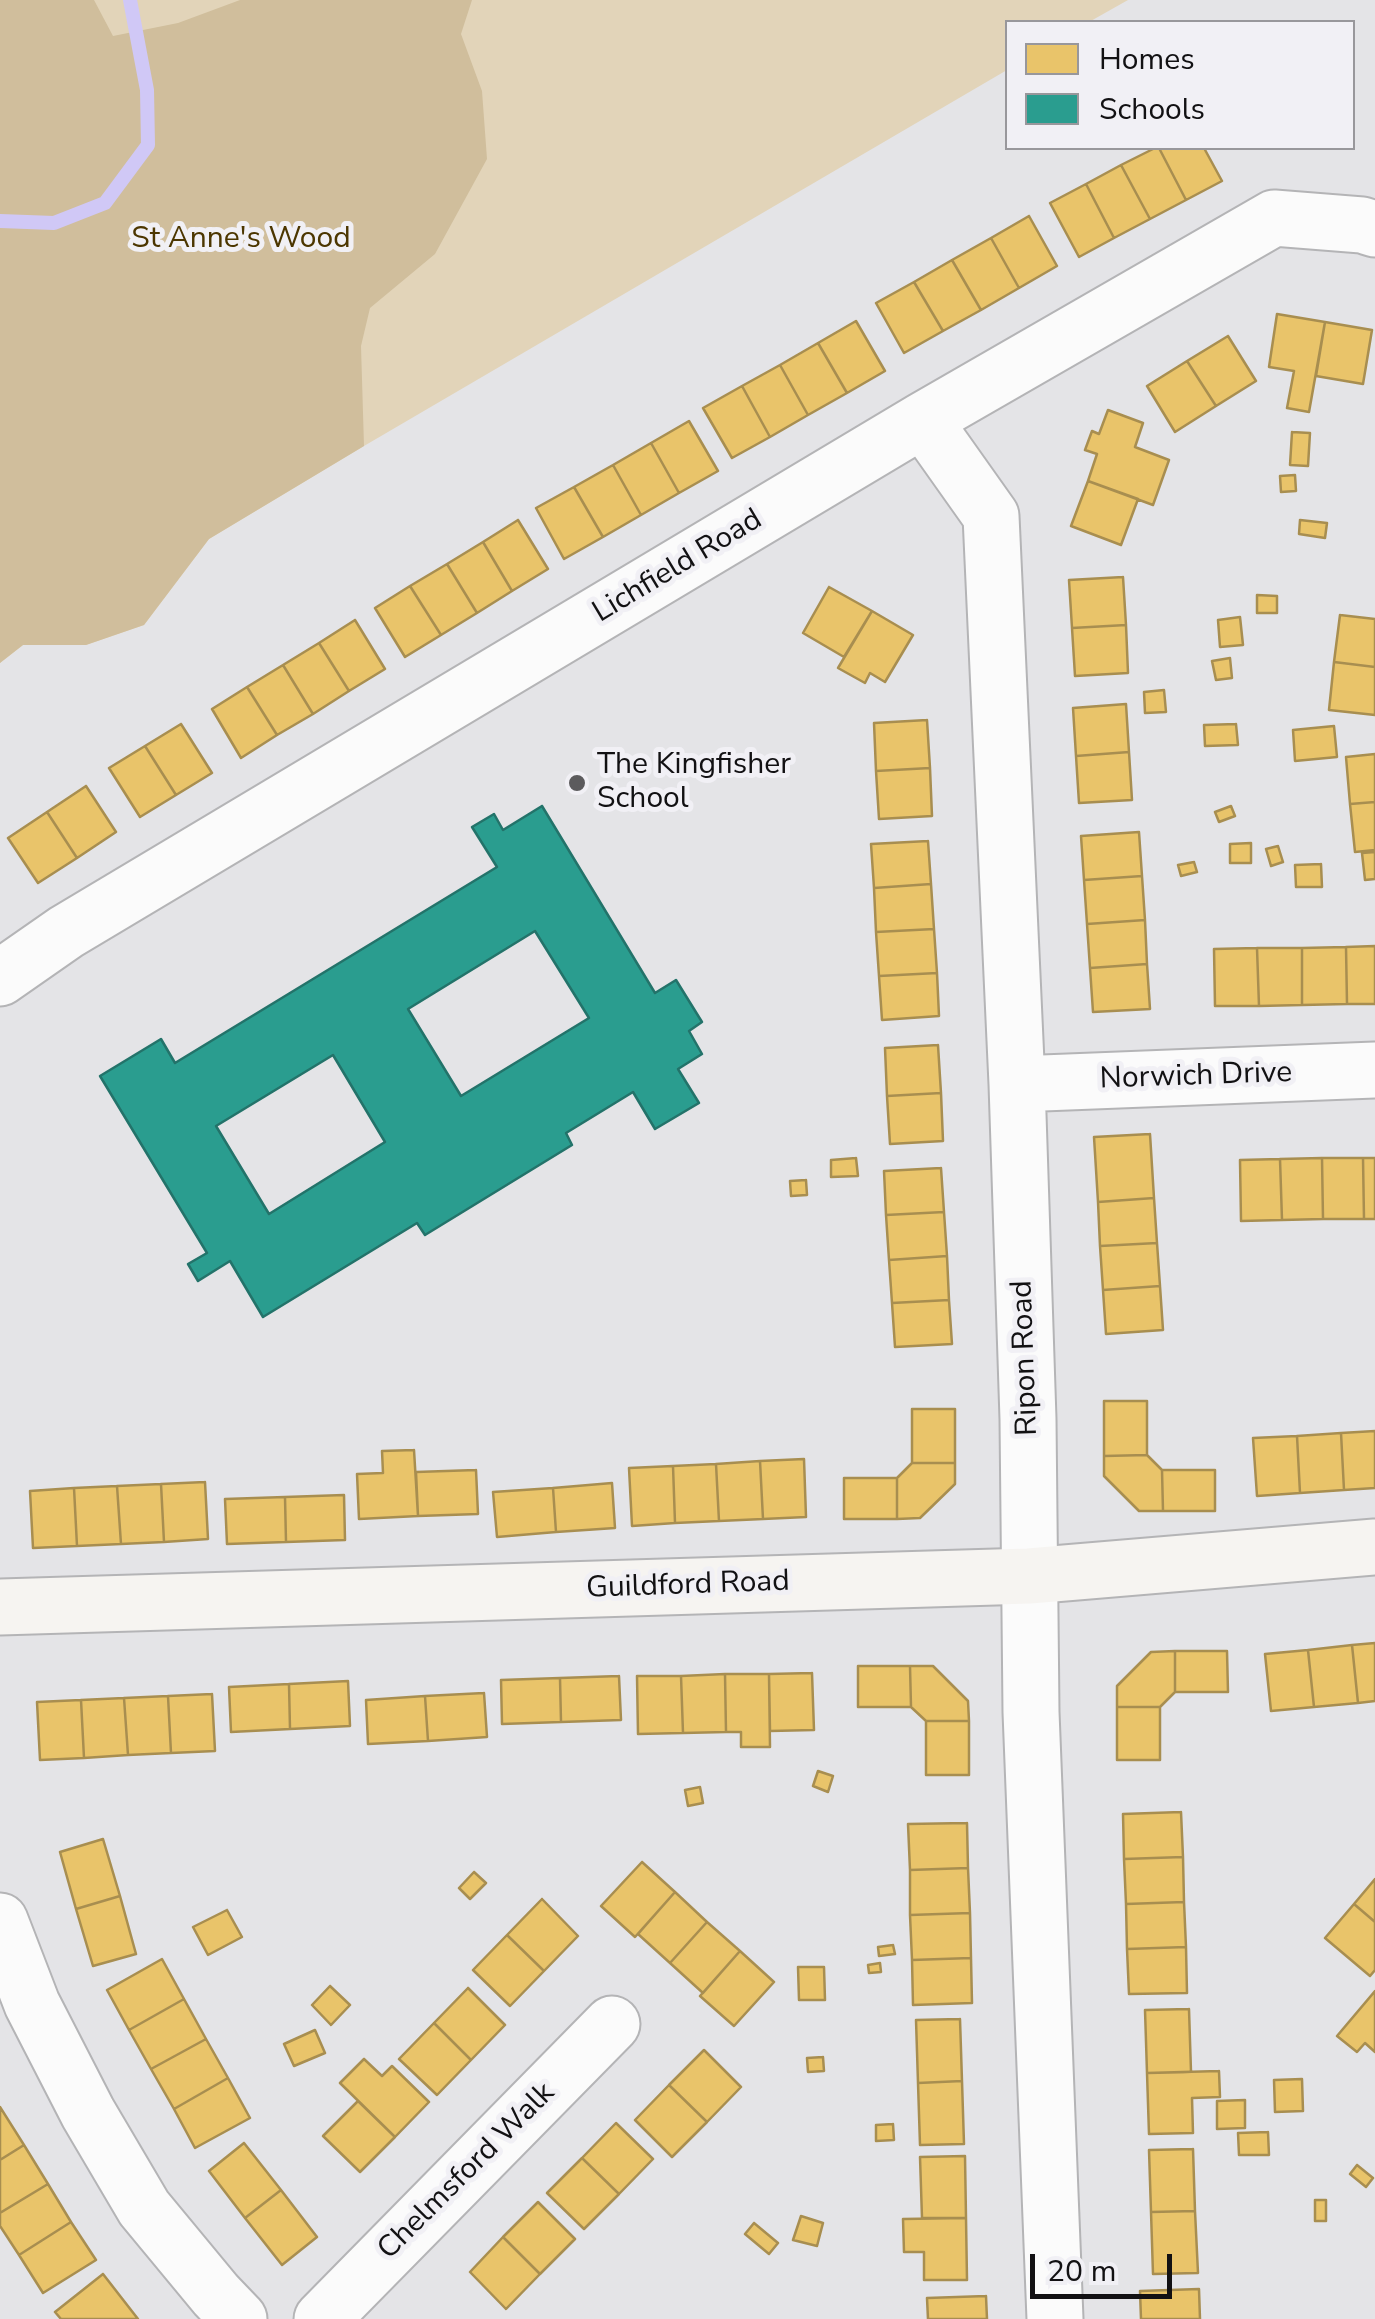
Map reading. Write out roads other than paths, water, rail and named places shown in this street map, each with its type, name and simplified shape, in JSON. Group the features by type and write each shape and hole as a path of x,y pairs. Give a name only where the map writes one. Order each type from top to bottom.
{"street":[{"name":"Lichfield Road","path":"0,978 66,932 922,420 1274,218 1375,229"},
{"name":"Ripon Road","path":"922,420 992,516 1017,1084 1028,1419 1030,1712 1055,2319"},
{"name":"Norwich Drive","path":"1017,1084 1375,1070"},
{"name":"Guildford Road","path":"0,1607 1029,1576 1375,1547"},
{"path":"0,1920 32,2004 88,2113 135,2192 238,2319"},
{"name":"Chelmsford Walk","path":"322,2319 612,2024"}],"waterway":[{"path":"0,221 54,223 105,203 148,145 147,90 130,0"}],"place":[{"name":"The Kingfisher School","path":"577,783"}],"park label":[{"name":"St Anne's Wood","path":"241,240"}]}
